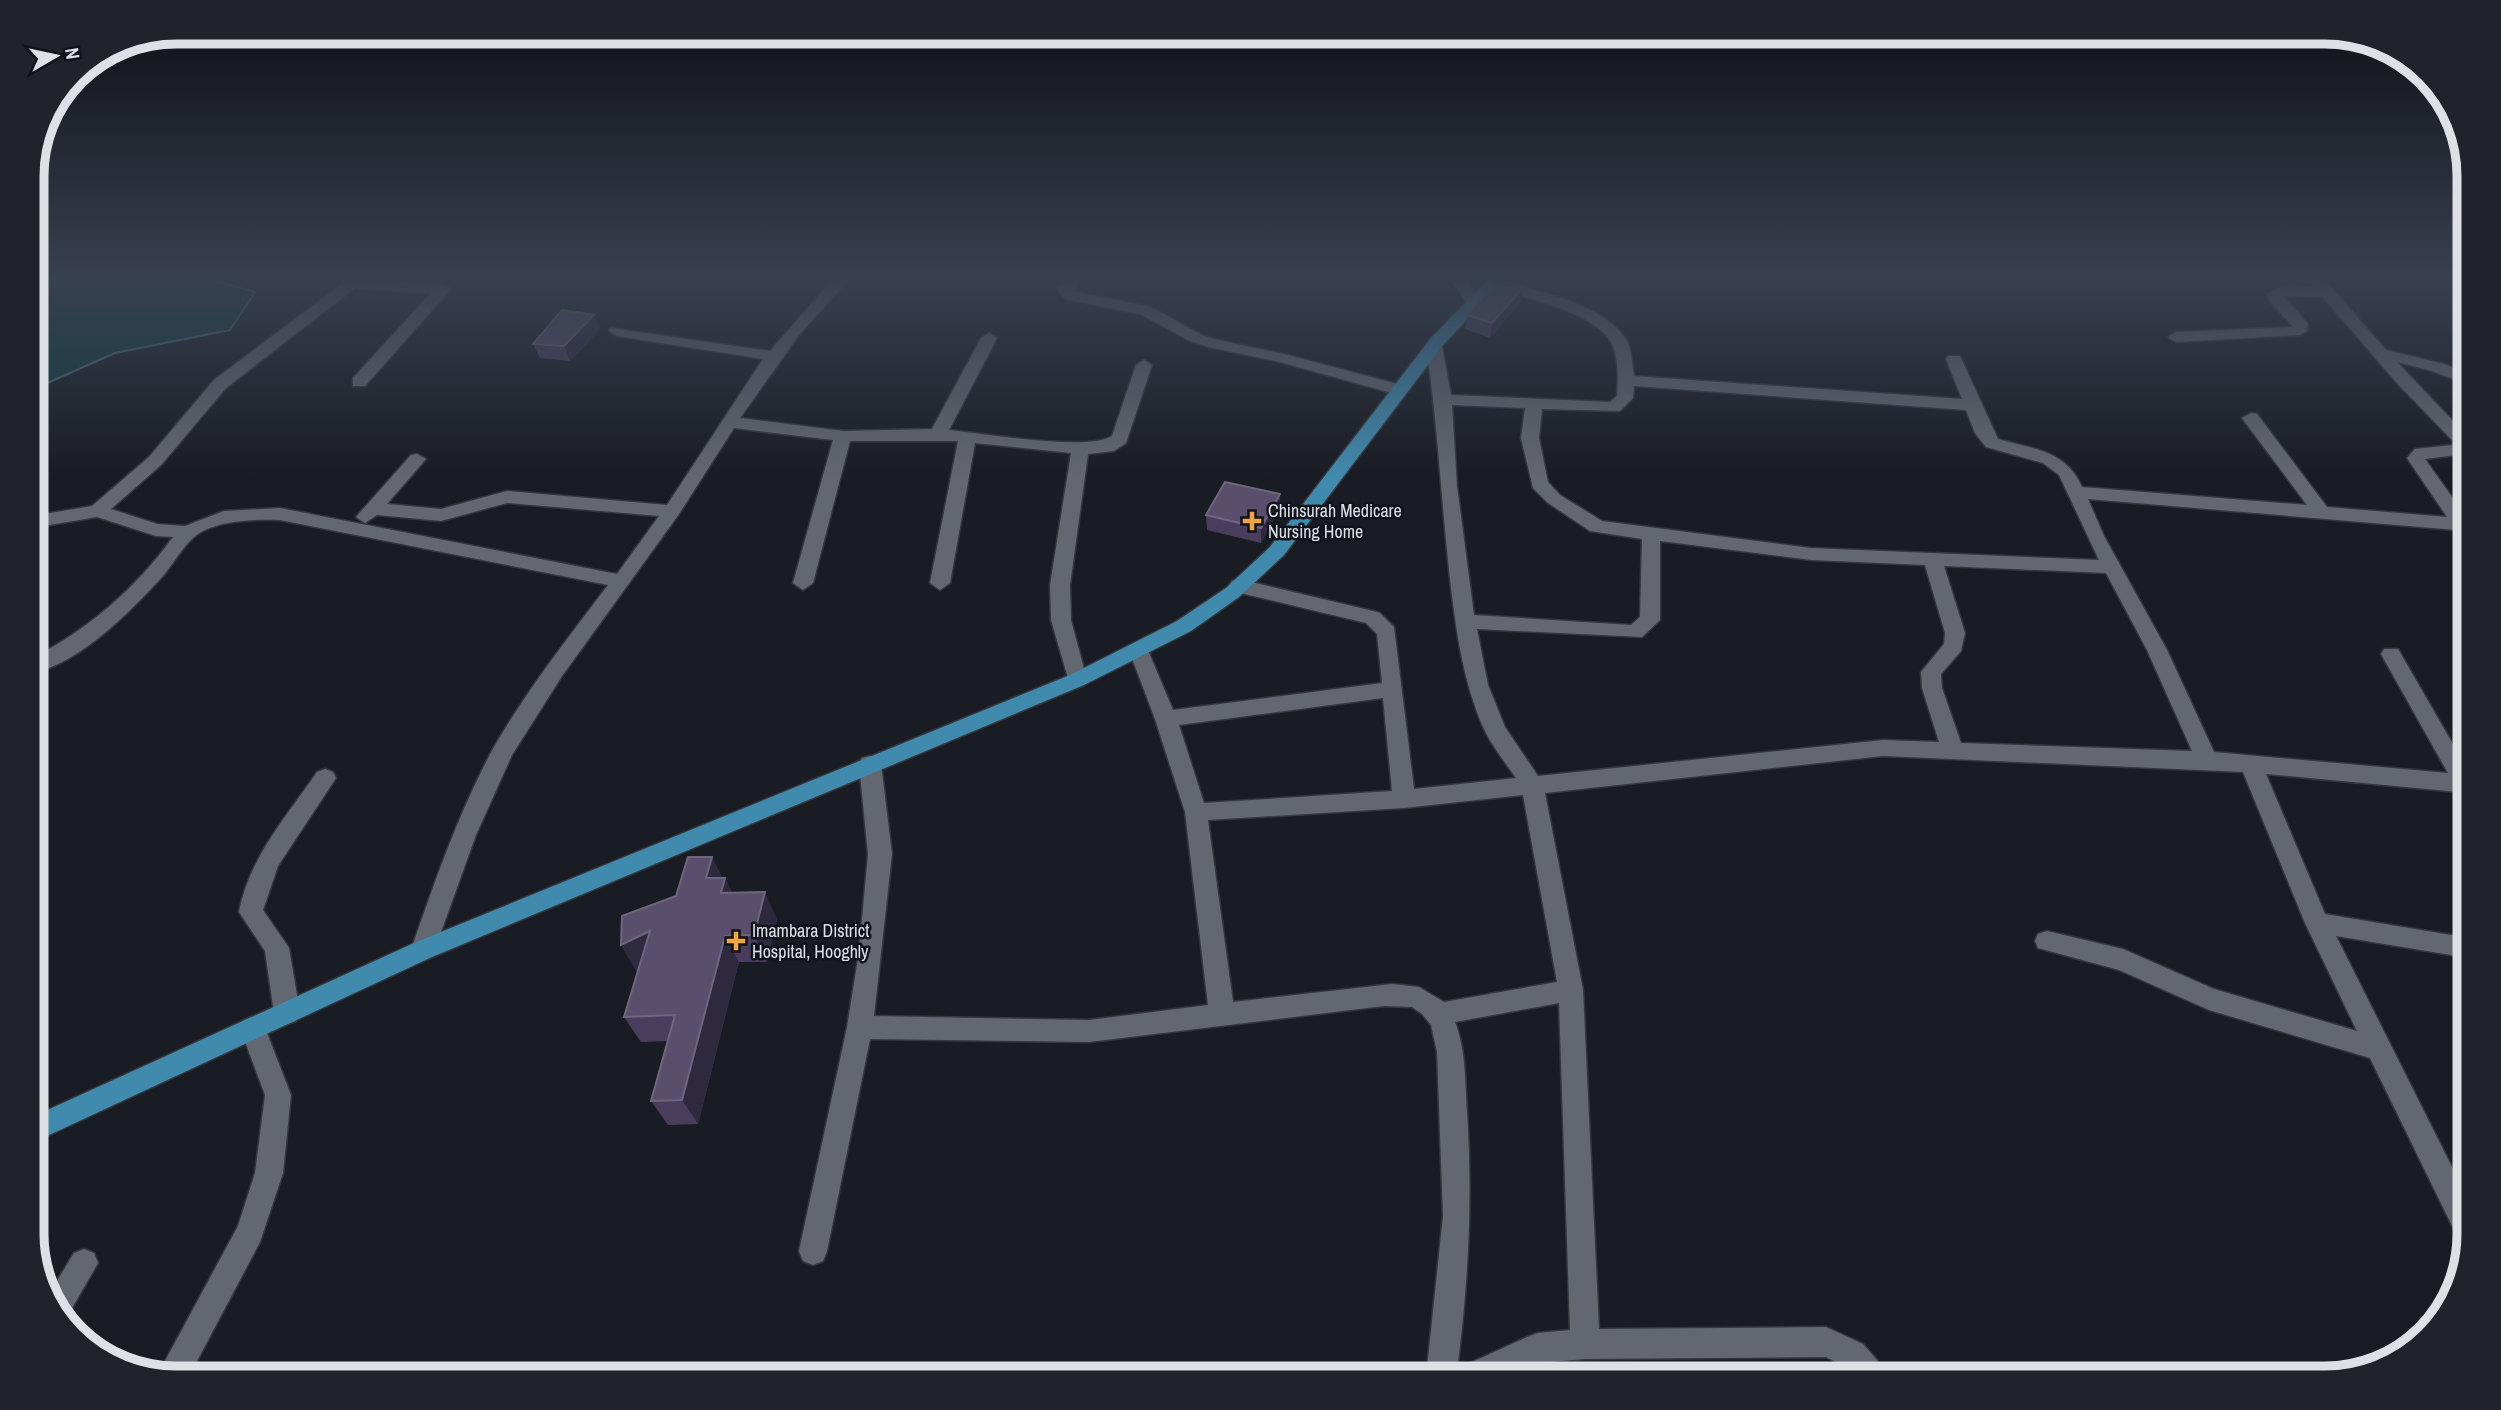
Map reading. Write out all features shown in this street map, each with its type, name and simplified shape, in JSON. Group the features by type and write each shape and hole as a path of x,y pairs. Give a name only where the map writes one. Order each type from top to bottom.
{"main road":[{"path":"44,1124 423,950 1077,680 1140,653 1183,629 1239,586 1284,542 1347,464 1434,346"}],"street":[{"path":"98,511 155,461 220,384 269,345"},
{"path":"359,383 393,345"},
{"path":"703,345 772,356"},
{"path":"423,950 463,835 491,775 559,662 671,511 781,345"},
{"path":"938,434 985,345"},
{"path":"1223,345 1399,390"},
{"path":"1443,400 1614,407 1625,398 1626,380 1620,345"},
{"path":"2373,345 2457,435"},
{"path":"1434,346 1443,400 1448,486 1465,621 1478,685 1494,729 1533,787 1571,990 1585,1344"},
{"path":"2380,353 2438,367 2457,375"},
{"path":"1954,359 1984,433 1992,443 2059,464 2067,472 2112,567 2157,650 2207,761"},
{"path":"730,422 843,436 938,434 1080,449 1108,447 1120,439 1144,365"},
{"path":"1626,380 1972,405"},
{"path":"1534,405 1530,438 1539,484 1555,499 1597,527 1811,554 2112,567"},
{"path":"2251,418 2322,513"},
{"path":"803,583 843,436"},
{"path":"940,583 968,436"},
{"path":"1077,680 1061,620 1060,585 1080,449"},
{"path":"2457,450 2421,453 2416,458 2457,517"},
{"path":"353,528 417,459"},
{"path":"2075,492 2322,513 2457,528"},
{"path":"372,509 441,514 459,512 488,500 507,497 671,511"},
{"path":"44,520 98,511 156,530 187,532 224,517 258,513 353,528 620,581"},
{"path":"44,661 66,649 153,576 187,532"},
{"path":"1465,621 1635,632 1650,620 1651,535"},
{"path":"1933,561 1955,633 1954,646 1931,673 1932,688 1952,749"},
{"path":"1239,586 1373,618 1387,632 1404,799"},
{"path":"1140,653 1166,719 1196,812 1223,1014"},
{"path":"2391,654 2457,767"},
{"path":"1166,719 1392,689"},
{"path":"1196,812 1404,799 1533,787 1883,748 2207,761 2457,783"},
{"path":"813,1251 860,1027 871,952 880,854 870,764"},
{"path":"2251,765 2317,923 2457,1206"},
{"path":"287,1013 277,948 251,912 252,896 263,873 325,778"},
{"path":"2317,923 2457,946"},
{"path":"2047,941 2123,960 2209,999 2378,1048"},
{"path":"1438,1014 1571,990"},
{"path":"860,1027 1088,1031 1408,994 1424,999 1438,1014 1446,1033 1457,1171 1455,1255 1442,1366"},
{"path":"178,1366 250,1231 269,1173 278,1095 253,1028"},
{"path":"62,1300 85,1262"},
{"path":"1498,1366 1538,1348 1585,1344 1826,1342 1842,1346 1861,1366"}],"shaded area":[{"path":"44,345 156,345 115,353 44,385"}],"building":[{"path":"1225,482 1280,494 1261,528 1206,515"},
{"path":"688,857 712,857 706,878 725,878 721,893 765,892 754,935 725,936 682,1100 651,1101 675,1015 624,1017 650,931 621,945 622,916 676,896"}],"place":[{"name":"Chinsurah Medicare Nursing Home","path":"1252,521"},
{"name":"Imambara District Hospital, Hooghly","path":"736,941"}]}
